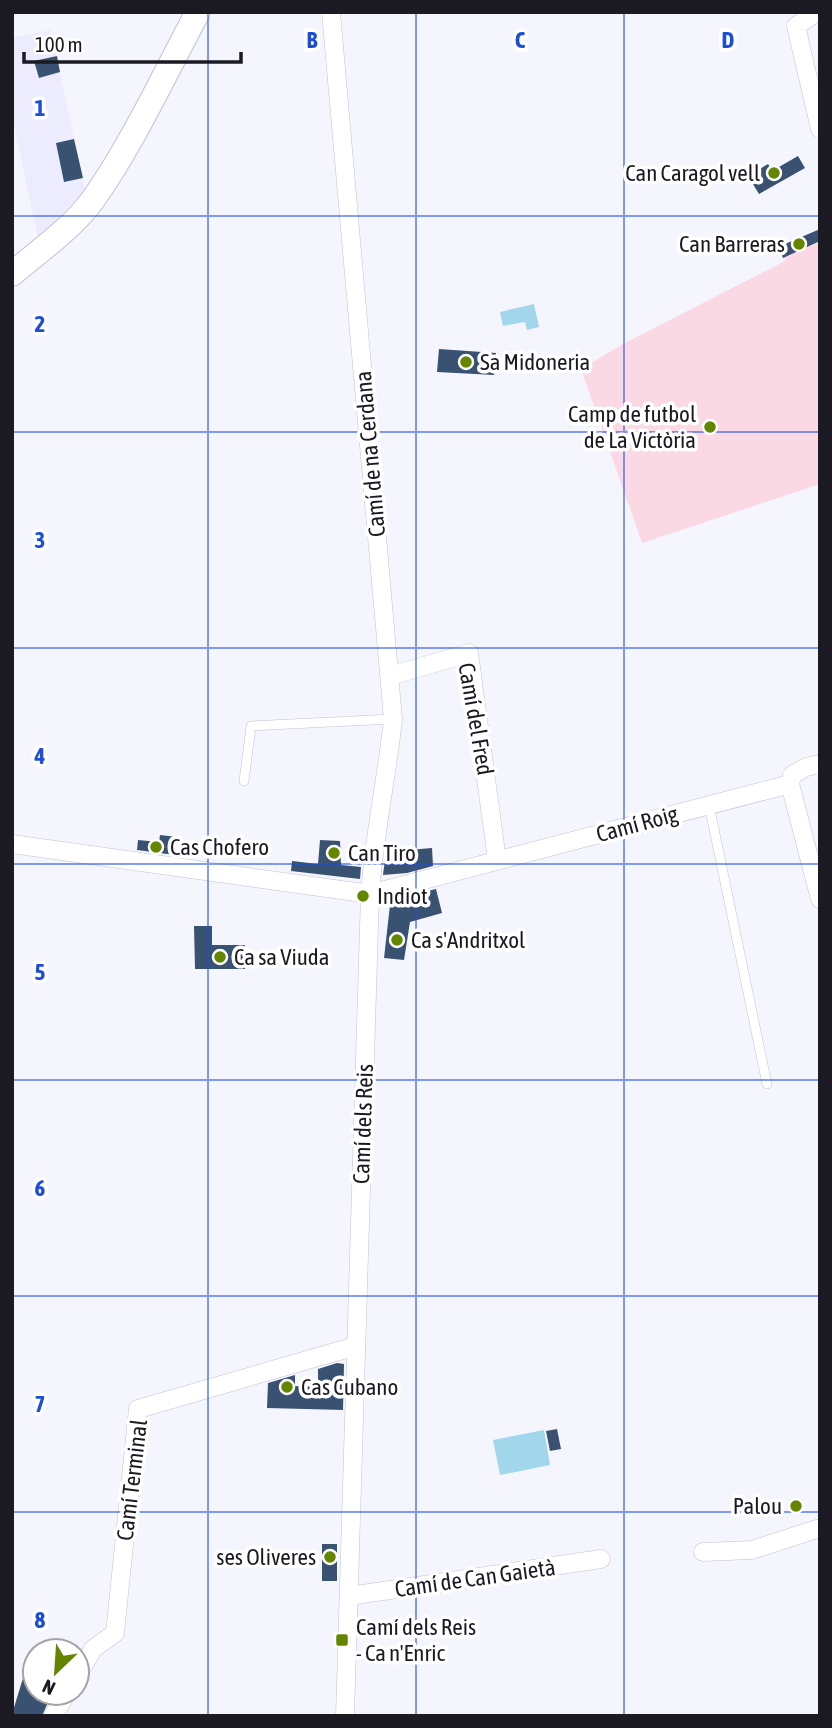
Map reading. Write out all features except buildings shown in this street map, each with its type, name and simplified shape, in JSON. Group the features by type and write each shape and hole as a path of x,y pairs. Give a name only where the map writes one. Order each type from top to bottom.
{"street":[{"path":"12,274 70,225 91,202 127,143 198,12"},
{"name":"Camí de na Cerdana","path":"331,12 393,719 373,854 370,894"},
{"path":"813,17 796,26 820,129"},
{"name":"Camí del Fred","path":"390,676 469,653 497,860"},
{"path":"820,764 806,767 792,775 790,784 820,899"},
{"name":"Camí Roig","path":"370,894 790,784"},
{"path":"12,844 370,894"},
{"name":"Camí dels Reis","path":"345,1716 370,894"},
{"name":"Camí Terminal","path":"91,1652 115,1633 138,1409 356,1346"},
{"path":"703,1552 752,1550 820,1528"},
{"name":"Camí de Can Gaietà","path":"349,1596 601,1559"}],"lane":[{"path":"244,781 251,726 393,719"},
{"path":"709,805 767,1084"}],"shaded area":[{"path":"51,30 85,191 38,238 12,116 12,38"},
{"name":"Camp de futbol de La Victòria","path":"820,241 820,484 642,543 581,369 623,344 787,260 783,258"}],"water":[{"path":"534,304 539,327 527,330 525,322 503,326 500,312"},
{"path":"544,1430 550,1465 500,1475 493,1440"}],"place":[{"name":"Can Caragol vell","path":"774,173"},
{"name":"Can Barreras","path":"799,244"},
{"name":"Sa Midoneria","path":"466,362"},
{"name":"Camp de futbol de La Victòria","path":"710,427"},
{"name":"Cas Chofero","path":"156,847"},
{"name":"Can Tiro","path":"334,853"},
{"name":"Indiot","path":"363,896"},
{"name":"Ca s'Andritxol","path":"397,940"},
{"name":"Ca sa Viuda","path":"220,957"},
{"name":"Cas Cubano","path":"287,1387"},
{"name":"Palou","path":"796,1506"},
{"name":"ses Oliveres","path":"330,1557"},
{"name":"Camí dels Reis - Ca n'Enric","path":"342,1640"}]}
